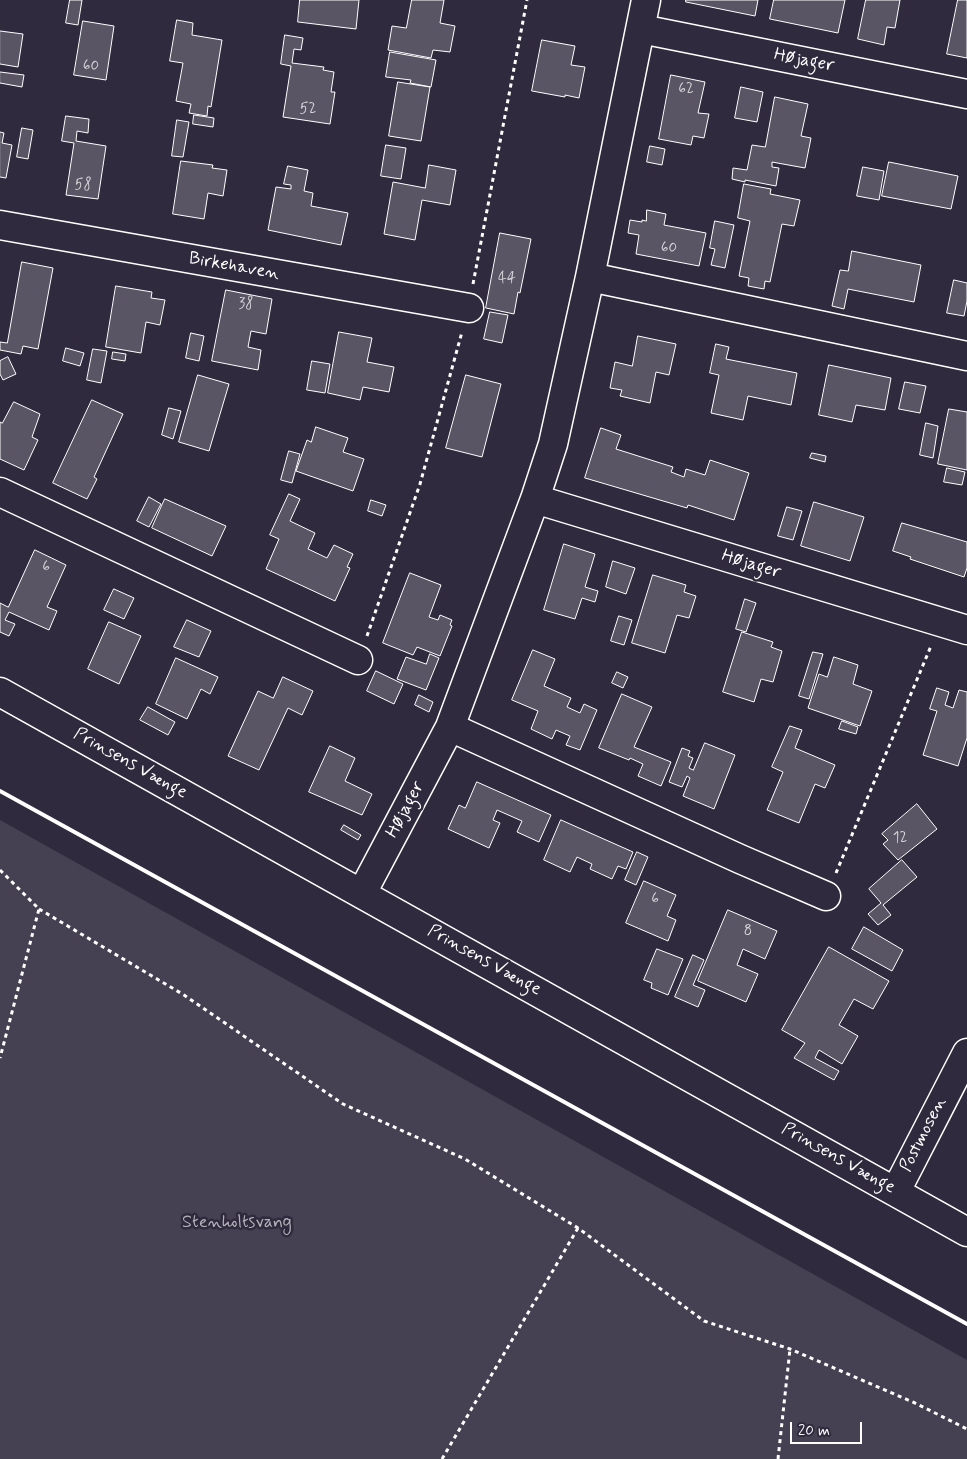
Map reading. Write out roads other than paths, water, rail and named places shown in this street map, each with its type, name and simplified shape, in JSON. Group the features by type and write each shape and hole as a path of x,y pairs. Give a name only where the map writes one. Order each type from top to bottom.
{"street":[{"name":"Højager","path":"362,893 450,727 536,499 553,444 590,278 646,0"},
{"name":"Højager","path":"641,29 967,94"},
{"name":"Birkehaven","path":"0,225 469,308"},
{"path":"590,278 967,356"},
{"path":"0,492 358,660"},
{"name":"Højager","path":"536,499 967,630"},
{"name":"Prinsens Vænge","path":"0,692 967,1232"},
{"path":"450,727 740,859 826,896"},
{"name":"Postmosen","path":"896,1191 967,1053"}],"railway":[{"path":"0,791 967,1324"}],"park label":[{"name":"Stenholtsvang","path":"237,1223"}]}
